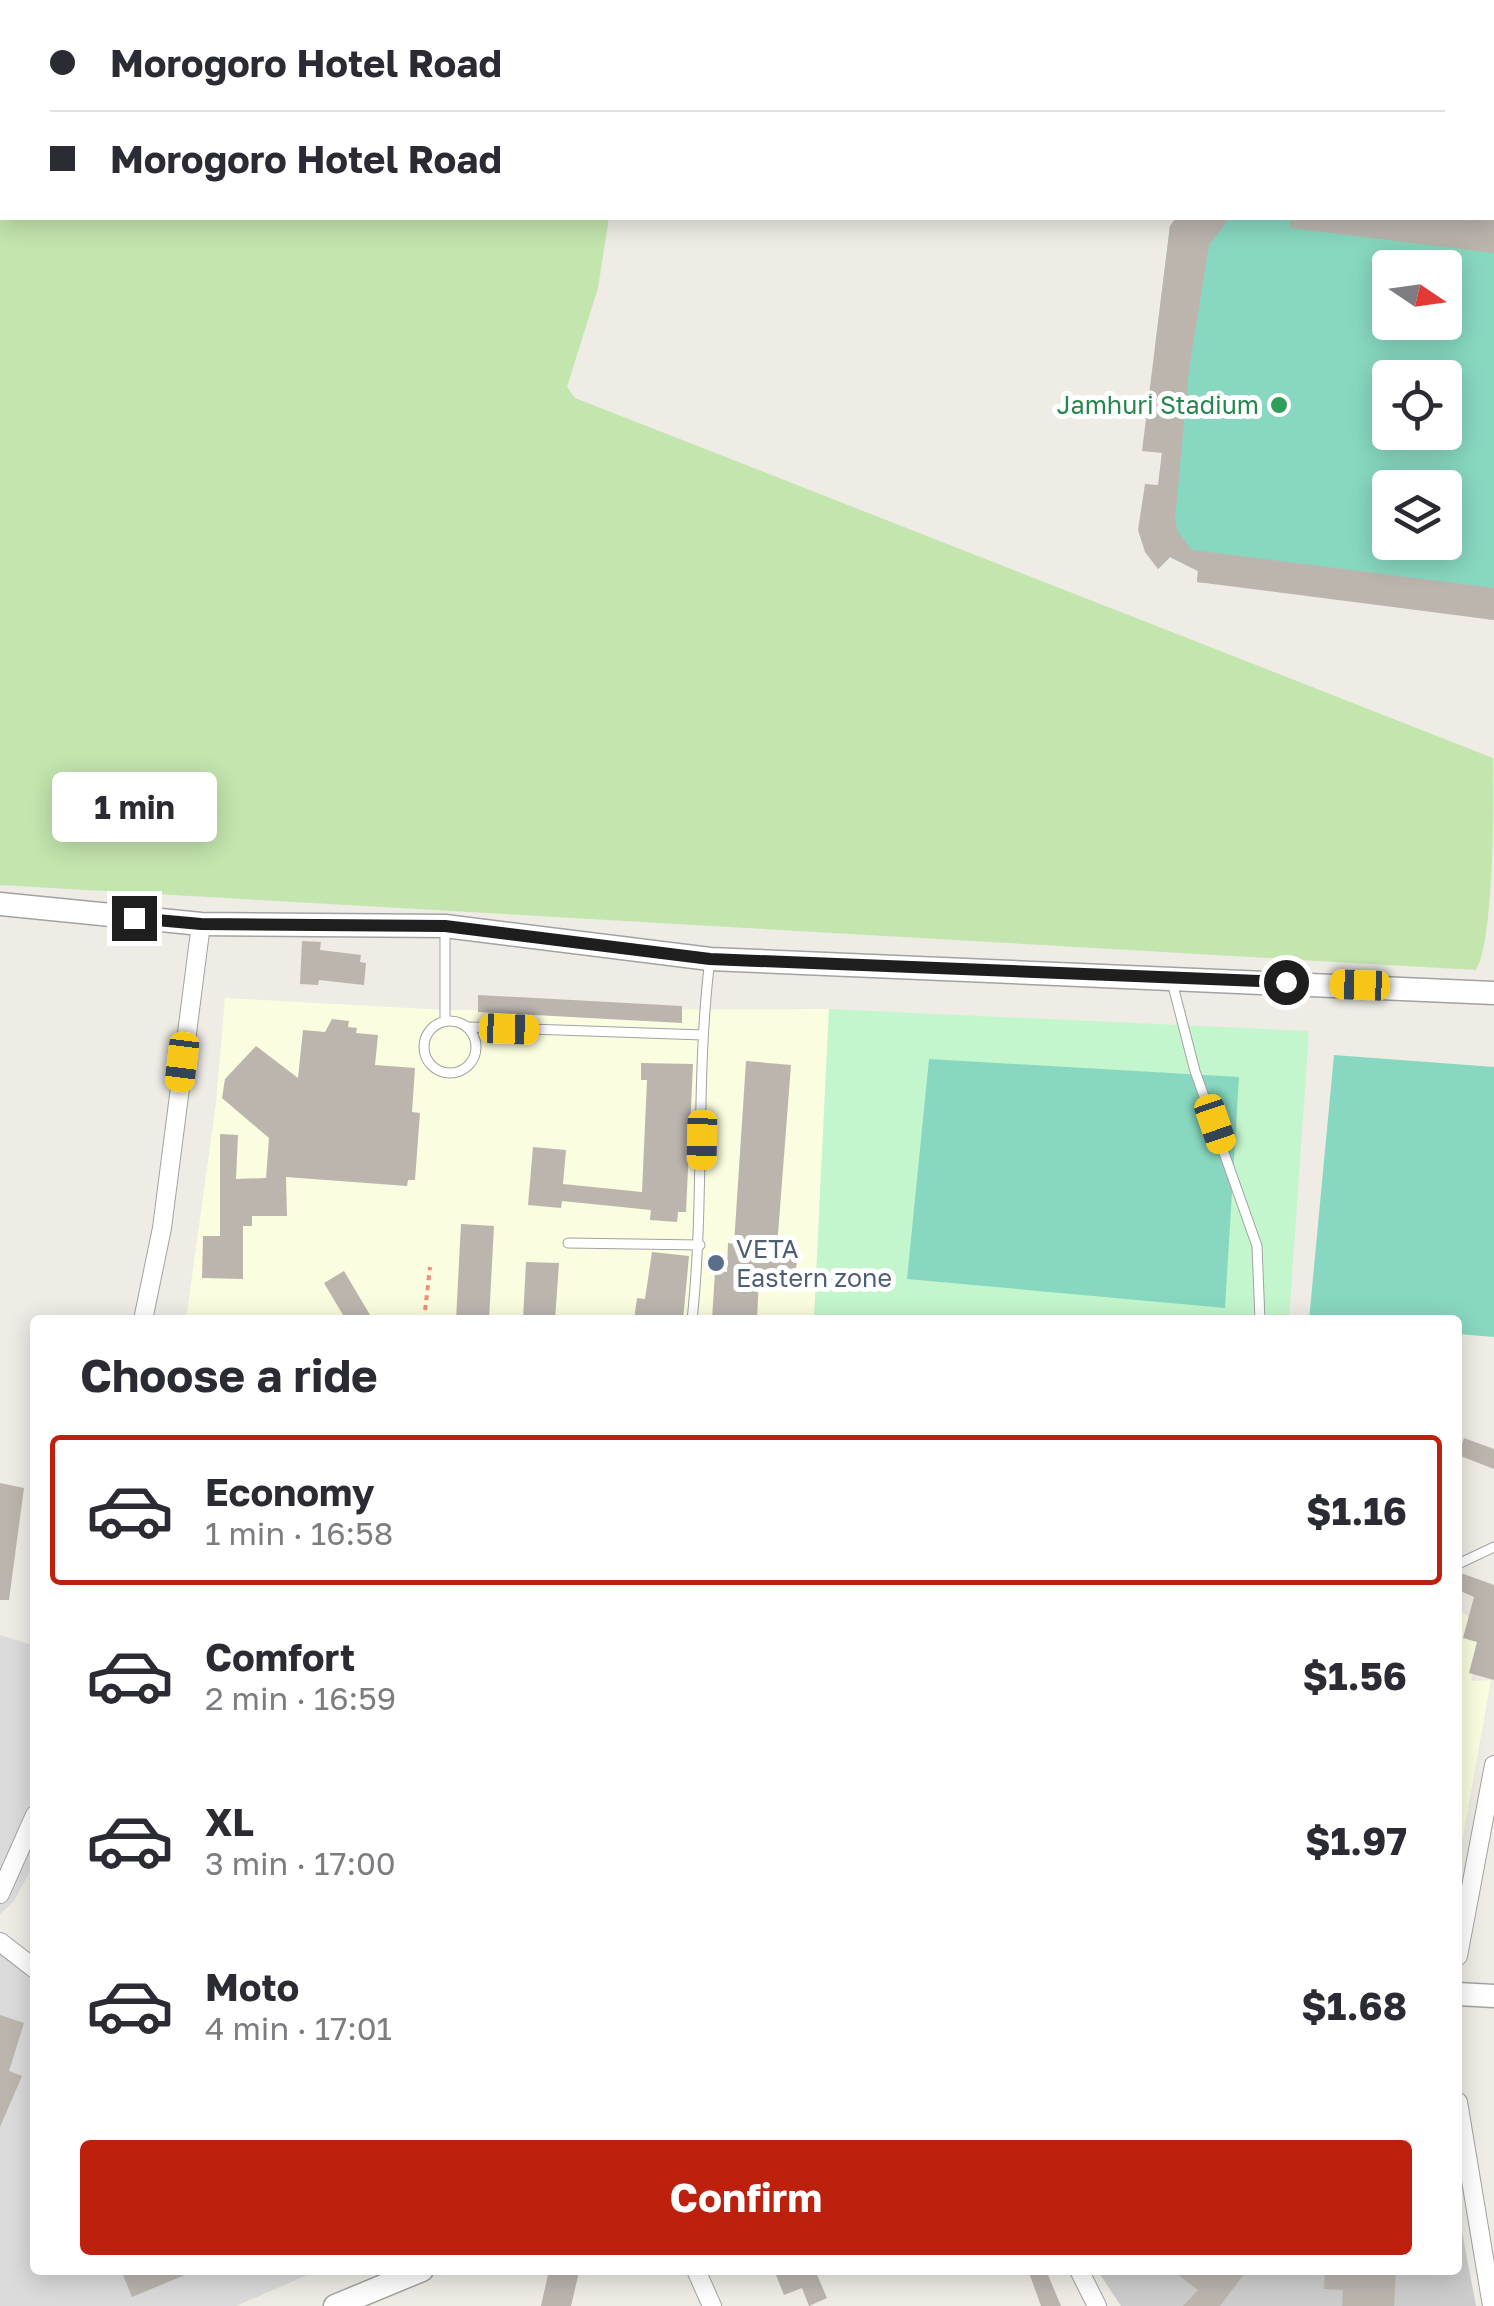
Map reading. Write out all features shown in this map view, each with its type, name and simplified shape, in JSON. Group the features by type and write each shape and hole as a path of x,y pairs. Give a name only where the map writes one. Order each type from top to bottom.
{"street":[{"path":"0,904 201,924 445,926 710,959 1494,993"},
{"path":"144,1315 162,1228 201,924"},
{"path":"1462,1935 1494,1765"},
{"path":"0,1894 30,1826"},
{"path":"0,1942 30,1965"},
{"path":"1462,1994 1494,1996"},
{"path":"1462,2126 1492,2306"},
{"path":"335,2306 410,2275"},
{"path":"698,2275 712,2306"},
{"path":"1081,2275 1096,2306"}],"lane":[{"path":"445,926 445,1020"},
{"path":"693,1315 700,1245 703,1035 710,959"},
{"path":"1171,977 1195,1071 1253,1230 1259,1257 1260,1315"},
{"path":"470,1027 474,1040 470,1062 456,1074 440,1074 429,1066 426,1048 434,1027 445,1020 462,1021 470,1027 703,1035"},
{"path":"568,1243 700,1245"},
{"path":"1462,1562 1494,1547"}],"path":[{"path":"425,1315 430,1267"}],"shaded area":[{"path":"225,998 446,1010 829,1009 814,1315 187,1315 216,1103"},
{"path":"1462,1613 1485,1627 1471,1681 1491,1680 1462,1843"},
{"path":"0,1635 30,1644 30,1871 14,1901 0,1914"},
{"path":"0,1935 30,1966 30,2275 307,2275 236,2306 0,2306"},
{"path":"1462,2232 1476,2306 1121,2306 1100,2275 1462,2275"}],"green space":[{"path":"0,220 609,220 598,288 567,387 575,398 1493,758 1490,901 1476,970 0,885"},
{"name":"Jamhuri Stadium","path":"1174,220 1494,220 1494,620 1486,619 1487,606 1197,582 1198,571 1170,557 1158,569 1154,525 1173,353 1155,348 1170,226"},
{"path":"829,1009 1309,1031 1289,1315 814,1315"},
{"path":"1334,1055 1494,1067 1494,1337 1462,1334 1462,1315 1309,1315"},
{"path":"929,1059 1239,1077 1225,1308 907,1279"}],"building":[{"path":"1174,220 1228,220 1209,245 1189,370 1175,520 1178,532 1192,550 1494,588 1494,620 1197,582 1198,571 1170,557 1158,569 1145,552 1138,530 1145,484 1158,485 1162,453 1142,451 1170,226"},
{"path":"1291,220 1494,220 1494,253 1290,228"},
{"path":"302,941 321,942 320,950 361,955 360,962 366,963 364,985 319,980 318,985 300,984"},
{"path":"478,995 682,1006 682,1023 478,1012"},
{"path":"332,1019 349,1021 348,1027 357,1028 356,1033 378,1035 375,1065 415,1068 412,1112 420,1113 415,1180 408,1180 407,1186 286,1177 287,1216 252,1216 252,1226 243,1226 243,1279 202,1278 203,1236 220,1236 220,1134 238,1135 236,1179 266,1178 269,1138 222,1098 225,1079 256,1046 298,1078 303,1030 325,1032"},
{"path":"746,1061 791,1065 777,1247 799,1251 794,1278 759,1277 757,1315 712,1315 715,1271 727,1272 728,1243 734,1244"},
{"path":"641,1063 693,1064 686,1212 678,1212 677,1222 650,1220 651,1210 562,1201 561,1208 528,1205 533,1147 566,1150 563,1184 642,1192 647,1080 641,1080"},
{"path":"461,1224 494,1226 489,1315 456,1315"},
{"path":"652,1252 689,1256 683,1315 635,1315 637,1298 645,1299"},
{"path":"526,1262 559,1263 555,1315 523,1315"},
{"path":"344,1271 370,1315 343,1315 324,1283"},
{"path":"1464,1438 1494,1449 1494,1469 1462,1457"},
{"path":"0,1483 24,1488 9,1600 0,1600"},
{"path":"1462,1573 1494,1585 1494,1680 1469,1673 1477,1642 1463,1638 1474,1597 1462,1592"},
{"path":"0,2015 24,2023 9,2071 22,2076 0,2127"},
{"path":"123,2275 185,2275 132,2297"},
{"path":"548,2275 578,2275 571,2306 541,2306"},
{"path":"776,2275 817,2275 827,2298 809,2306 802,2288 784,2295"},
{"path":"1030,2275 1048,2275 1061,2306 1041,2306"},
{"path":"1178,2275 1243,2275 1220,2306 1183,2306 1198,2290"},
{"path":"1325,2275 1396,2275 1394,2306 1342,2306 1343,2290 1324,2289"}],"place":[{"name":"Jamhuri Stadium","path":"1279,405"},
{"name":"VETA Eastern zone","path":"716,1263"}],"route":[{"path":"134,918 201,924 445,926 710,959 1286,982"}]}
